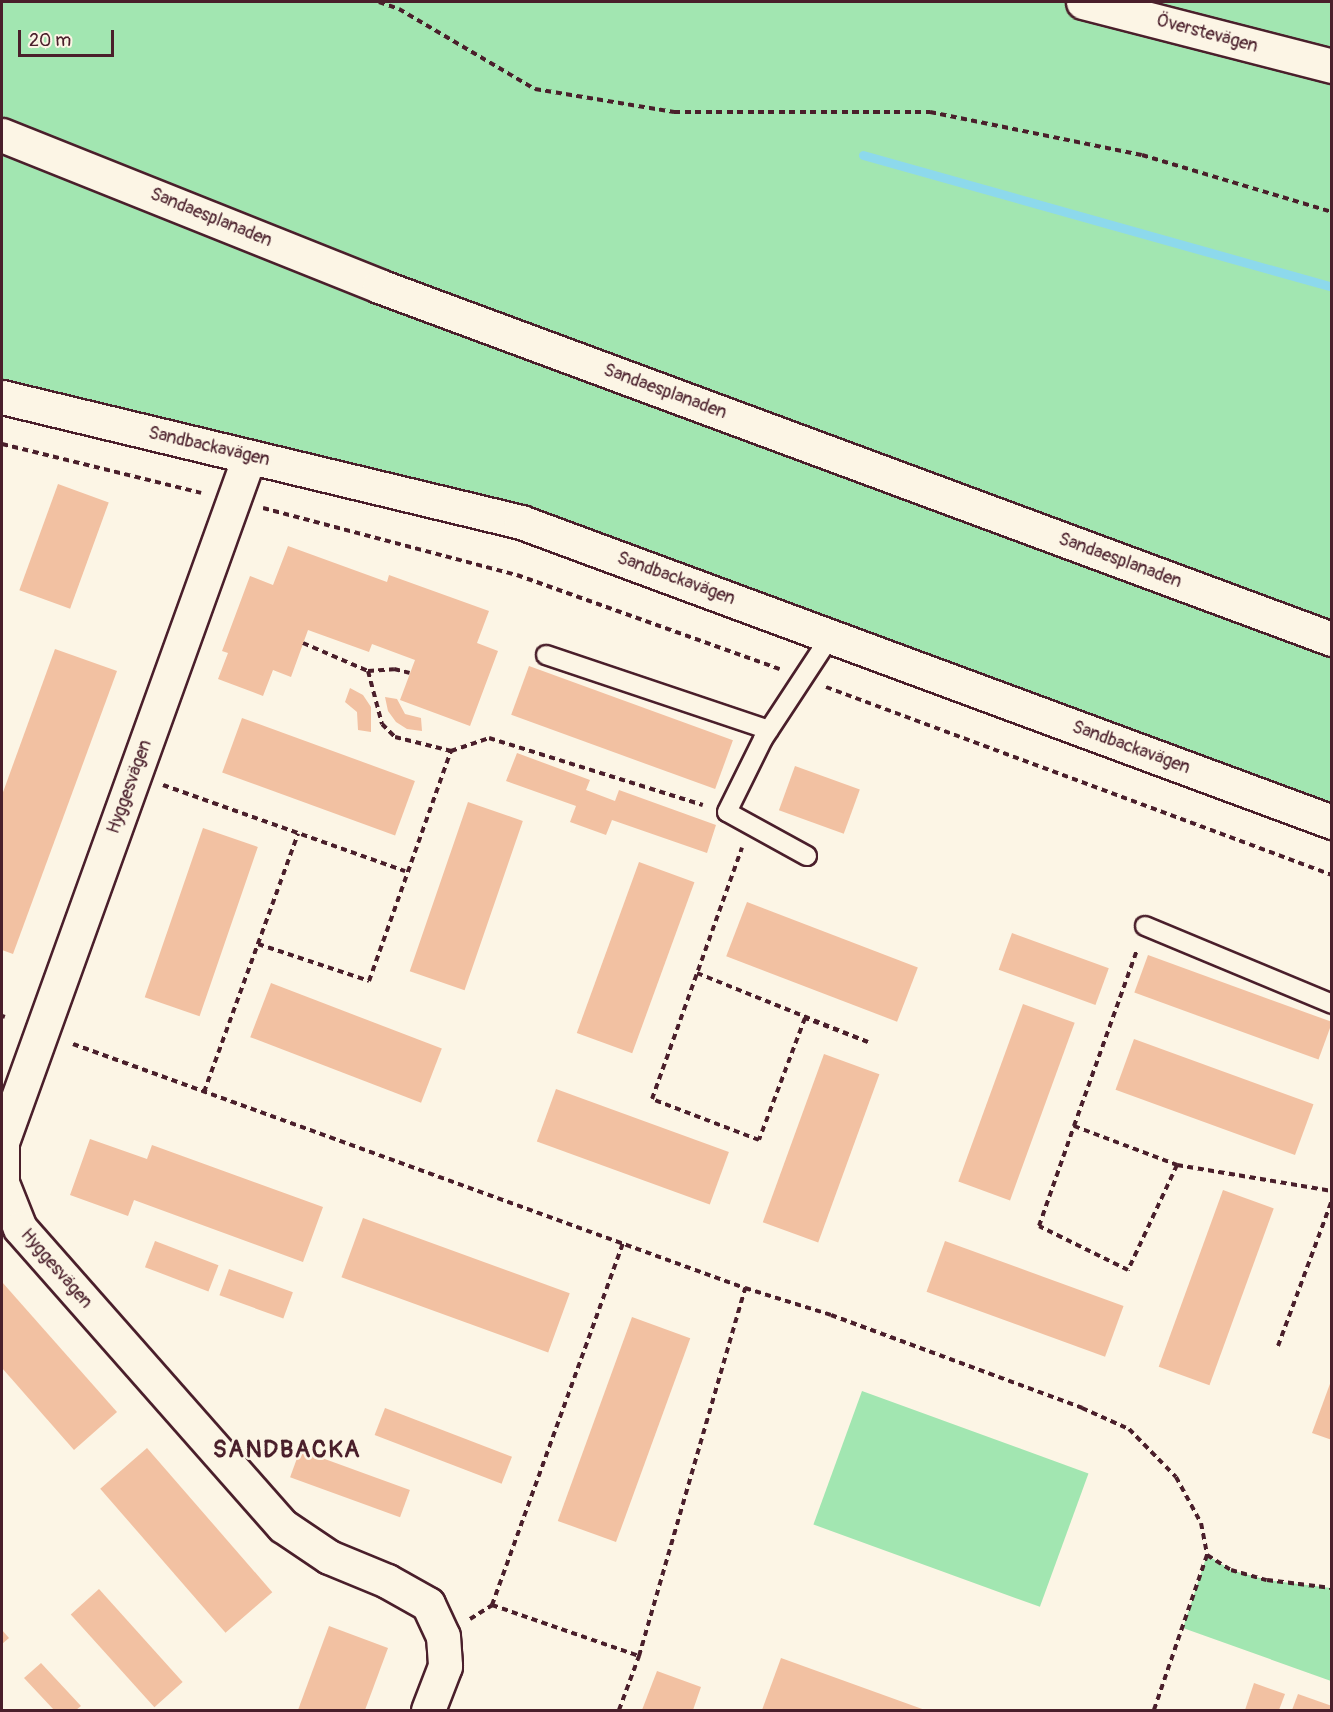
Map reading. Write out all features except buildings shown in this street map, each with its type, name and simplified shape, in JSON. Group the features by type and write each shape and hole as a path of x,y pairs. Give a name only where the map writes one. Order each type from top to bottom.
{"street":[{"name":"Överstevägen","path":"1083,2 1332,66"},
{"name":"Sandaesplanaden","path":"2,135 379,286 1332,639"},
{"name":"Sandbackavägen","path":"2,397 521,522 1332,822"},
{"name":"Hyggesvägen","path":"249,457 2,1142 2,1183 20,1228 283,1526 329,1557 387,1581 428,1604 443,1636 445,1666 428,1710"}],"lane":[{"path":"807,856 727,812 770,730 830,637"},
{"path":"546,655 770,730"},
{"path":"1145,926 1332,1004"}],"path":[{"path":"379,2 399,9 536,89 674,112 930,112 1142,155 1332,212"},
{"path":"2,444 233,500 517,575 790,673"},
{"path":"303,644 368,671 394,669 410,673"},
{"path":"368,671 375,703 389,730 414,743 451,752 489,738 727,812"},
{"path":"823,685 1332,875"},
{"path":"258,944 369,981 405,871 451,752"},
{"path":"134,774 405,871"},
{"path":"698,973 868,1042 805,1018 759,1140 652,1099 750,825"},
{"path":"204,1092 298,834"},
{"path":"1145,926 1039,1226 1128,1270 1177,1166"},
{"path":"74,1044 745,1288 969,1365 1129,1429 1176,1477 1201,1523 1207,1555 1154,1710"},
{"path":"1074,1126 1177,1166 1332,1191"},
{"path":"1278,1346 1332,1200"},
{"path":"443,1636 492,1605 623,1243"},
{"path":"619,1710 639,1656 745,1288"},
{"path":"1207,1555 1231,1570 1267,1580 1332,1588"},
{"path":"492,1605 639,1656"}],"green space":[{"path":"2,2 1331,2 1331,822 646,567 2,397"},
{"path":"862,1391 1088,1473 1040,1607 813,1524"},
{"path":"1207,1555 1231,1570 1267,1580 1331,1588 1331,1681 1183,1628"}],"waterway":[{"path":"863,155 1332,287"}],"district":[{"name":"SANDBACKA","path":"287,1450"}]}
